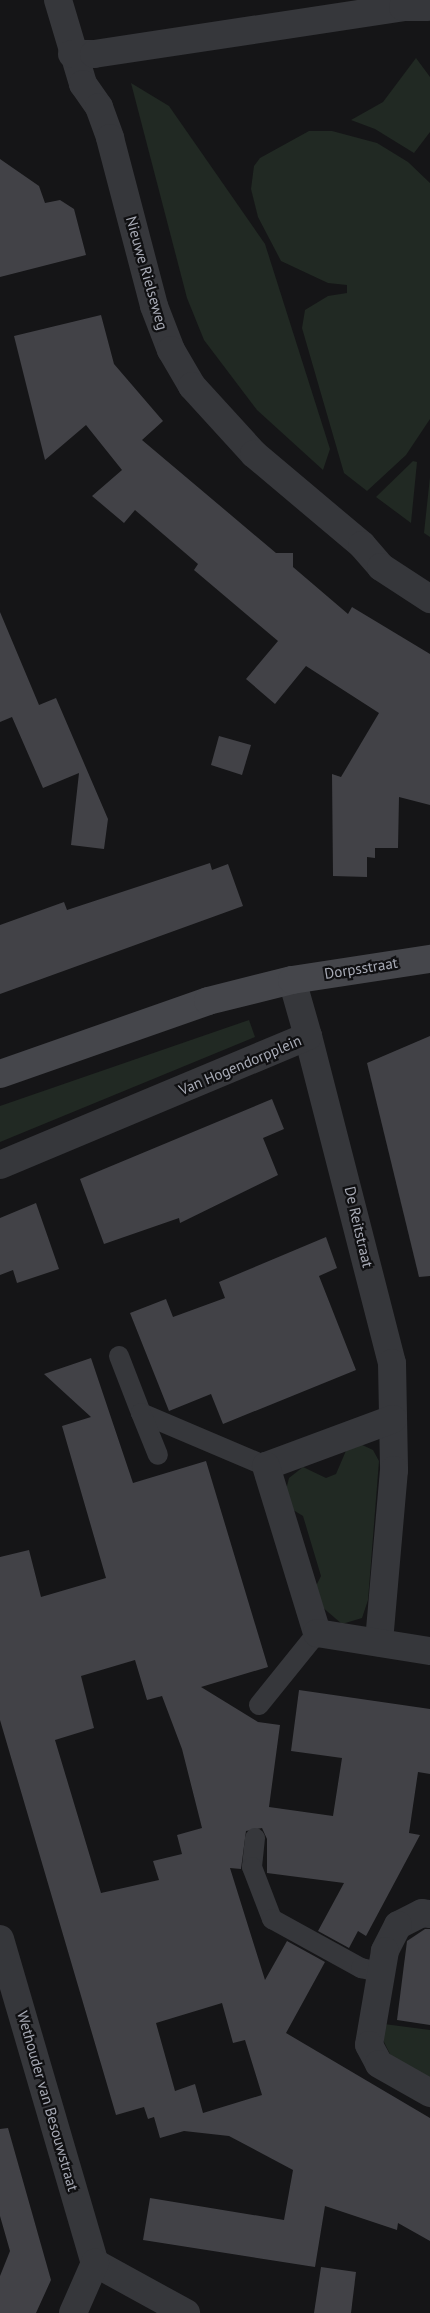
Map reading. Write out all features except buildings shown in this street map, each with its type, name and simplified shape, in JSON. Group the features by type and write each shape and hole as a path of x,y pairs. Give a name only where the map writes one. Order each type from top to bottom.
{"street":[{"name":"Nieuwe Rielseweg","path":"58,0 72,54 110,138 154,306 171,350 192,386 254,454 362,545 381,567 430,598"},
{"path":"72,54 94,54 403,7 428,8"},
{"name":"Dorpsstraat","path":"292,980 430,959"},
{"path":"0,1074 208,1001 292,980"},
{"name":"Van Hogendorpplein","path":"0,1165 308,1036 292,980"},
{"name":"De Reitstraat","path":"308,1036 392,1363 394,1470 380,1642"},
{"path":"393,1419 266,1466 317,1633 430,1651"},
{"path":"430,1914 422,1913 398,1925 378,1972 369,2045 379,2064 430,2093"},
{"name":"Wethouder van Besouwstraat","path":"0,1939 95,2263"},
{"path":"73,2313 95,2263 186,2313"}],"lane":[{"path":"119,1356 158,1455"},
{"path":"141,1413 266,1466"},
{"path":"259,1705 317,1633"},
{"path":"255,1838 252,1867 272,1919 361,1968 378,1972"}],"shaded area":[{"path":"416,58 430,77 430,132 414,153 375,129 351,120 383,102"},
{"path":"131,83 169,106 265,244 330,449 323,470 257,410 204,340 187,298"},
{"path":"309,131 332,131 377,143 408,162 430,183 430,419 406,455 367,491 344,473 302,328 305,310 328,296 347,293 347,285 328,283 281,261 258,217 251,189 254,166 260,158"},
{"path":"413,461 417,462 411,523 376,497"},
{"path":"430,477 430,537 424,533"},
{"path":"249,1020 255,1037 0,1142 0,1106"},
{"path":"358,1443 373,1450 379,1461 368,1600 362,1618 342,1624 321,1606 314,1590 321,1576 303,1516 290,1508 286,1490 289,1478 303,1467 326,1478 336,1474 348,1446"},
{"path":"384,2024 430,2030 430,2079 391,2056 384,2042"}]}
